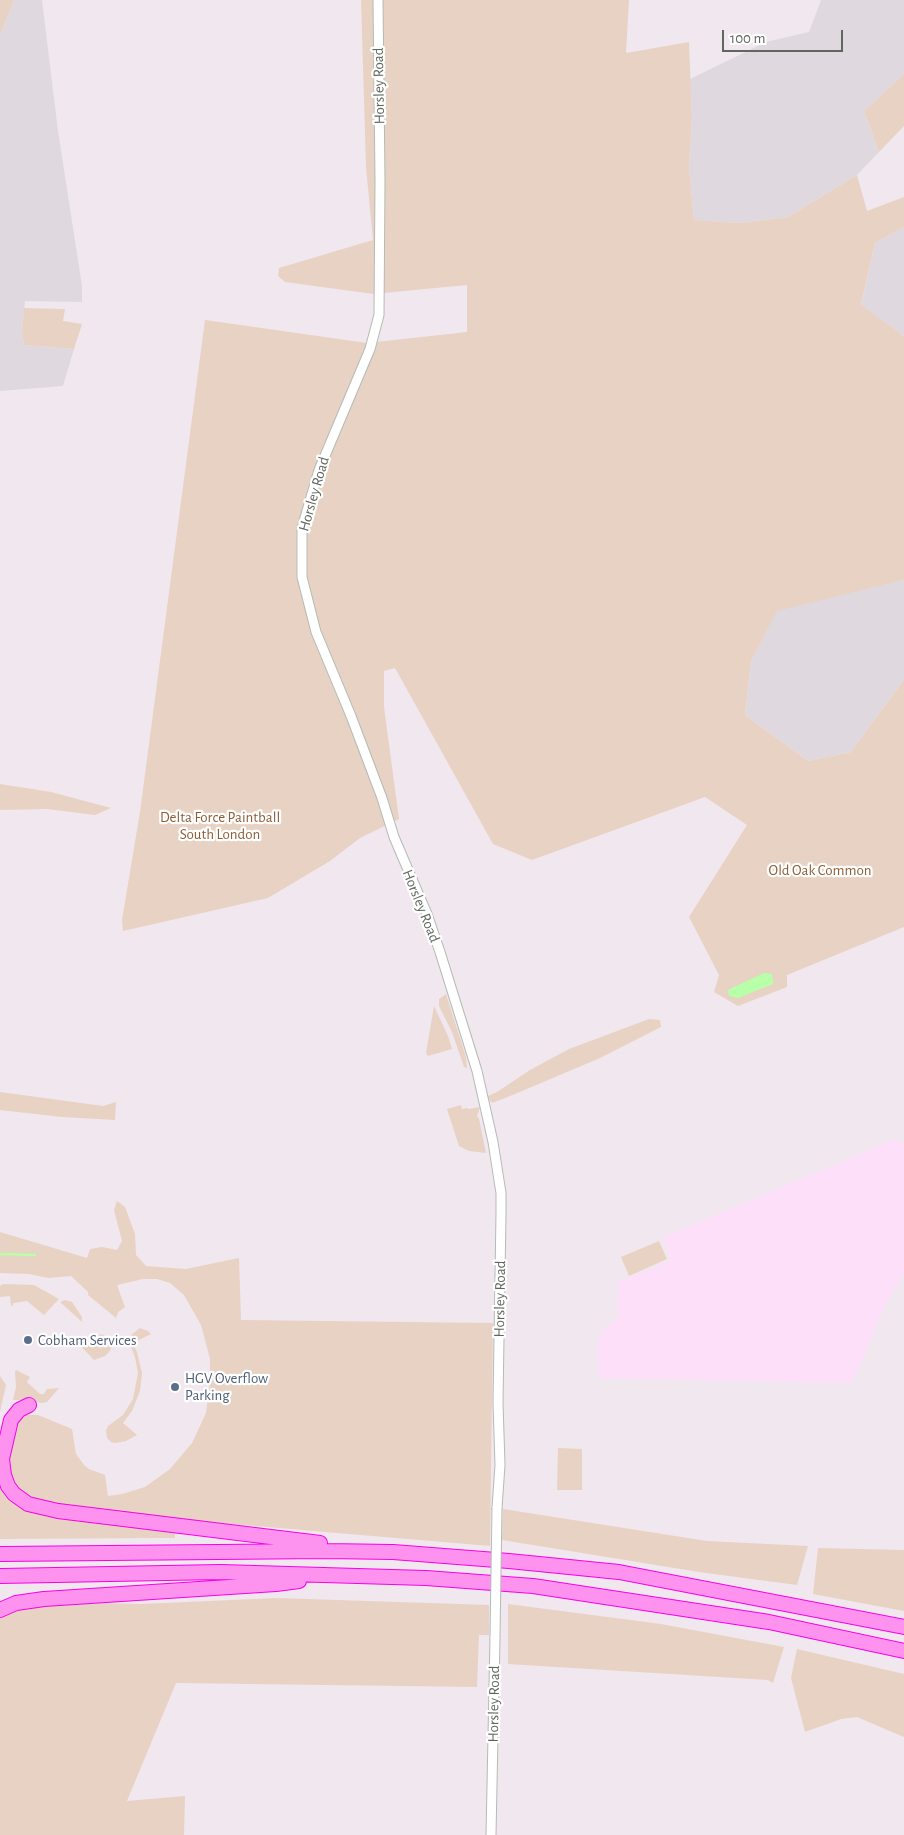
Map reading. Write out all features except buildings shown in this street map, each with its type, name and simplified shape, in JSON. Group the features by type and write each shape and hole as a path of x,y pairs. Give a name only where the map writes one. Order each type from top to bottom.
{"highway":[{"path":"29,1405 19,1410 11,1420 2,1459 4,1475 8,1486 14,1494 28,1504 58,1511 393,1552 619,1572 904,1627"},
{"path":"0,1554 205,1550 393,1552"},
{"path":"0,1576 221,1572 426,1578 533,1586 769,1622 904,1651"},
{"path":"0,1610 16,1603 44,1599 276,1584 334,1576"}],"street":[{"name":"Horsley Road","path":"378,0 379,315 370,349 319,470 302,528 302,577 316,632 351,716 397,845 427,914 440,952 476,1071 493,1142 501,1193 498,1403 500,1465 497,1508 491,1835"}],"shaded area":[{"path":"14,0 42,0 58,131 82,286 82,302 25,301 22,334 24,345 74,349 63,386 0,391 0,35"},
{"path":"821,0 904,0 904,74 864,111 879,152 857,175 788,217 740,223 694,220 689,167 692,119 690,79 766,42 809,32"},
{"path":"904,227 904,336 861,306 875,243"},
{"path":"904,580 904,679 851,752 808,761 745,715 751,662 777,610"},
{"path":"764,973 772,974 773,984 738,998 729,996 728,990"},
{"path":"896,1139 904,1145 904,1274 887,1301 852,1383 599,1378 598,1340 607,1326 618,1319 618,1282 666,1263 670,1258 663,1237"}],"green space":[{"path":"0,0 14,0 0,35"},
{"path":"361,0 629,0 626,53 689,42 692,119 689,167 694,220 740,223 788,217 857,175 867,211 904,197 904,227 875,243 861,305 904,336 904,580 777,611 751,662 745,715 808,761 851,752 904,679 904,927 787,975 787,987 738,1006 714,992 719,975 689,917 747,825 705,797 532,860 493,844 395,668 384,671 384,707 399,819 360,838 330,861 268,898 123,931 122,920 140,812 205,320 367,343 467,332 467,285 373,294 285,282 278,276 279,268 373,240 366,167"},
{"path":"904,74 904,126 879,152 864,111"},
{"path":"24,308 65,309 63,321 82,324 74,349 24,345 22,334"},
{"path":"0,784 51,792 111,808 95,815 47,809 0,810"},
{"path":"446,994 466,1057 467,1068 464,1067 452,1032 439,1006 439,999"},
{"path":"434,1006 452,1049 428,1056 426,1053"},
{"path":"649,1019 660,1020 661,1027 600,1058 515,1094 492,1103 488,1098 488,1096 530,1070 569,1049"},
{"path":"0,1092 103,1106 116,1102 115,1120 62,1117 0,1110"},
{"path":"461,1105 462,1109 480,1107 477,1116 486,1153 469,1151 459,1146 447,1109"},
{"path":"117,1201 125,1207 135,1234 136,1255 146,1266 186,1269 239,1258 241,1320 493,1323 490,1546 126,1515 38,1500 26,1495 17,1487 5,1462 14,1429 19,1420 26,1415 38,1415 72,1429 76,1454 89,1469 105,1475 108,1496 145,1487 170,1469 192,1443 206,1413 210,1383 210,1359 201,1325 184,1295 170,1283 157,1279 143,1279 117,1285 125,1307 118,1312 116,1318 88,1295 88,1292 71,1276 48,1278 29,1274 0,1273 0,1232 87,1258 90,1249 102,1247 117,1250 122,1241 114,1210"},
{"path":"659,1241 667,1259 629,1276 621,1257"},
{"path":"3,1284 34,1285 59,1299 44,1315 27,1301 13,1303 11,1306 10,1296 0,1297 0,1286"},
{"path":"65,1300 72,1302 82,1317 82,1322 60,1302"},
{"path":"140,1328 151,1334 133,1343 142,1373 140,1391 132,1411 123,1423 137,1435 126,1441 115,1443 107,1438 106,1431 108,1426 123,1415 133,1399 138,1373 130,1344 132,1334"},
{"path":"100,1334 108,1337 112,1346 105,1356 94,1360 75,1340 79,1336 89,1345"},
{"path":"16,1370 30,1377 27,1382 40,1394 44,1394 47,1389 59,1388 47,1402 13,1400 16,1387"},
{"path":"0,1376 6,1385 0,1412"},
{"path":"558,1448 582,1449 582,1490 557,1490"},
{"path":"0,1482 5,1492 181,1532 181,1534 175,1534 175,1538 0,1539"},
{"path":"503,1509 707,1541 808,1546 797,1585 699,1572 502,1540"},
{"path":"818,1548 904,1550 904,1611 813,1594"},
{"path":"277,1598 489,1605 489,1635 479,1635 477,1687 176,1683 127,1801 185,1796 184,1835 0,1835 0,1616 16,1608 94,1603 141,1604"},
{"path":"508,1604 661,1624 784,1647 773,1683 768,1680 508,1664"},
{"path":"797,1649 904,1674 904,1737 857,1717 841,1719 805,1732 791,1678"}],"waterway":[{"path":"0,1254 35,1255"}],"place":[{"name":"Cobham Services","path":"28,1340"},
{"name":"HGV Overflow Parking","path":"175,1387"}],"park label":[{"name":"Delta Force Paintball South London","path":"220,826"},
{"name":"Old Oak Common","path":"820,870"}]}
